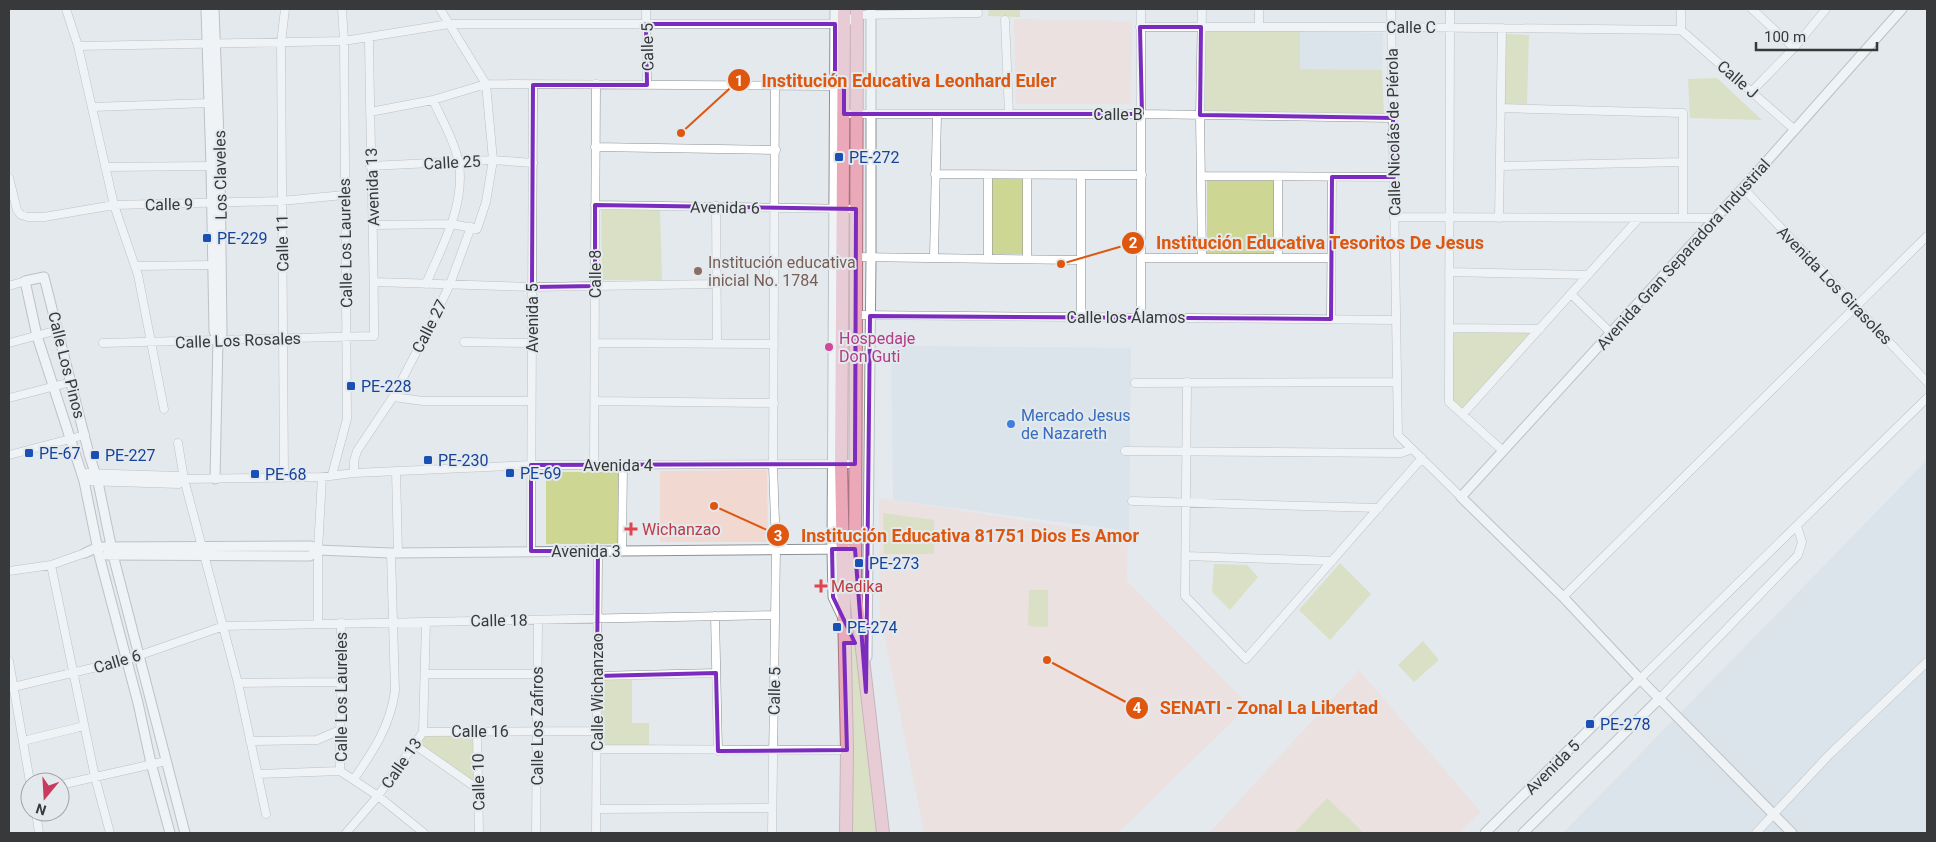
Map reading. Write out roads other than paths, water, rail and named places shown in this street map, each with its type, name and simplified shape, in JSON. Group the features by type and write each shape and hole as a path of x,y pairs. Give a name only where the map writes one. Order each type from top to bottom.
{"highway":[{"path":"844,9 839,24 840,86 850,114"},
{"path":"846,833 847,750 843,549 837,465 844,208 857,12"},
{"path":"844,208 856,258 856,316 855,464 843,549 855,588 883,833"}],"street":[{"path":"66,9 78,46 114,205 135,266 152,342 164,409"},
{"name":"Los Claveles","path":"206,9 211,44 222,333 218,340"},
{"name":"Los Claveles","path":"214,9 209,103 211,166 216,203 213,265 214,331 218,340 215,479"},
{"name":"Calle 11","path":"284,478 281,43 285,9"},
{"name":"Calle Los Laureles","path":"332,475 347,419 344,41 342,9"},
{"path":"440,9 486,84 493,160"},
{"name":"Calle 5","path":"646,9 647,85"},
{"path":"835,9 839,24"},
{"path":"1141,9 1141,317"},
{"path":"1202,9 1200,115 1202,258"},
{"path":"1259,9 1259,27"},
{"name":"Calle Nicolás de Piérola","path":"1391,9 1398,435 1412,449"},
{"path":"1450,9 1449,402 1504,451"},
{"path":"1681,9 1681,30"},
{"path":"1752,9 1794,48"},
{"path":"1752,91 1794,48 1826,9"},
{"name":"Avenida Gran Separadora Industrial","path":"1461,497 1716,218 1902,9"},
{"path":"78,46 344,41 449,24 839,24 857,12 978,13"},
{"path":"866,692 869,598 871,12"},
{"path":"1005,20 1009,114"},
{"name":"Calle C","path":"1140,27 1681,30"},
{"path":"1499,218 1502,28"},
{"name":"Calle J","path":"1681,30 1795,130"},
{"name":"Avenida 13","path":"369,37 370,166 374,225 374,336"},
{"path":"370,112 433,100 486,84 840,86 844,208"},
{"name":"Calle 8","path":"594,465 596,84"},
{"name":"Avenida 5","path":"531,552 533,85"},
{"name":"Calle 5","path":"772,833 776,549 773,465 775,86"},
{"path":"426,284 452,224 460,190 458,163 454,146 433,100"},
{"path":"92,107 209,103"},
{"path":"1501,108 1684,113 1683,218"},
{"name":"Calle B","path":"850,114 1142,114 1393,118"},
{"path":"934,258 937,114"},
{"path":"595,147 776,150"},
{"name":"Calle 25","path":"370,166 493,160 533,163"},
{"name":"Calle 27","path":"354,473 356,451 393,397 450,284 471,228 477,229 486,202 493,160"},
{"path":"1500,166 1684,162"},
{"path":"105,167 211,166"},
{"path":"935,174 1142,175"},
{"path":"988,175 988,259"},
{"path":"1027,175 1027,259"},
{"path":"1081,175 1081,317"},
{"path":"1202,176 1394,177"},
{"path":"1278,177 1278,258"},
{"path":"1330,319 1332,177"},
{"path":"9,178 17,210 21,215 44,217 114,205"},
{"name":"Avenida Los Girasoles","path":"1743,188 1927,382"},
{"name":"Calle 9","path":"114,205 216,203 344,196"},
{"name":"Avenida 6","path":"595,205 844,208"},
{"path":"716,206 717,344"},
{"path":"1394,217 1716,218"},
{"path":"1463,414 1639,218"},
{"path":"374,225 452,224 471,228"},
{"path":"1563,597 1927,236"},
{"path":"856,258 1081,260"},
{"path":"1142,258 1331,258"},
{"path":"135,266 213,265"},
{"path":"1449,272 1588,275"},
{"name":"Calle Los Pinos","path":"170,833 98,550 82,477 37,336 25,281 44,278 84,435 97,477 112,550 138,656 185,833"},
{"path":"9,286 25,281"},
{"path":"374,282 532,287 716,284"},
{"path":"1571,294 1611,333"},
{"name":"Calle los Álamos","path":"856,316 1396,320"},
{"path":"1449,328 1540,329"},
{"path":"9,344 58,330"},
{"name":"Calle Los Rosales","path":"103,343 374,336"},
{"path":"464,342 532,343"},
{"path":"596,343 774,344"},
{"path":"9,398 71,382"},
{"path":"1187,382 1188,452 1185,596 1246,659 1422,458"},
{"path":"1135,383 1397,382"},
{"path":"393,397 423,401 531,401"},
{"path":"1640,679 1927,398"},
{"path":"595,401 774,403"},
{"path":"9,455 84,435"},
{"path":"178,443 184,480 206,556 238,683 266,814"},
{"path":"1125,451 1401,453 1412,449 1563,597 1659,699 1792,833"},
{"name":"Avenida 4","path":"82,477 179,484 184,480 322,477 354,473 531,465 855,464"},
{"path":"622,551 623,465"},
{"path":"354,779 372,754 392,712 395,691 393,622 396,471"},
{"name":"Calle Los Laureles","path":"318,624 318,550 322,477"},
{"path":"1132,501 1379,508"},
{"path":"1659,699 1798,555 1802,542 1796,526"},
{"name":"Avenida 3","path":"112,550 203,545 310,546 318,550 395,553 843,549"},
{"path":"9,570 51,565 85,553 98,550 112,550"},
{"name":"Avenida 3","path":"112,550 206,556 310,556 318,550"},
{"name":"Calle Wichanzao","path":"596,833 598,551"},
{"path":"1186,556 1332,561"},
{"path":"51,565 95,777 110,833"},
{"name":"Calle 18","path":"224,626 775,615"},
{"path":"715,616 718,751"},
{"name":"Calle Los Zafiros","path":"536,833 538,620"},
{"name":"Calle 13","path":"346,833 378,796 416,745 423,732 426,622"},
{"name":"Calle Los Laureles","path":"340,771 341,623"},
{"name":"Calle 6","path":"11,687 126,660 224,626"},
{"path":"9,661 11,687 28,772"},
{"path":"1756,833 1829,755 1927,662"},
{"path":"597,676 716,673"},
{"path":"426,674 538,674"},
{"name":"Avenida 5","path":"1485,833 1640,679"},
{"path":"238,683 341,682"},
{"name":"Avenida 5","path":"1523,833 1659,699"},
{"path":"23,741 84,726"},
{"path":"250,741 317,740 340,730"},
{"name":"Calle 16","path":"423,732 597,730"},
{"name":"Calle 10","path":"477,731 479,833"},
{"path":"416,745 478,790"},
{"path":"597,749 718,751 847,750"},
{"path":"70,783 166,760"},
{"path":"258,774 340,771 378,796 423,833"},
{"path":"596,809 772,808"}],"place":[{"name":"Institución Educativa Leonhard Euler","path":"681,133"},
{"name":"PE-272","path":"839,157"},
{"name":"PE-229","path":"207,238"},
{"name":"Institución Educativa Tesoritos De Jesus","path":"1061,264"},
{"name":"Institución educativa inicial No. 1784","path":"698,271"},
{"name":"Hospedaje Don Guti","path":"829,347"},
{"name":"PE-228","path":"351,386"},
{"name":"Mercado Jesus de Nazareth","path":"1011,424"},
{"name":"PE-67","path":"29,453"},
{"name":"PE-227","path":"95,455"},
{"name":"PE-230","path":"428,460"},
{"name":"PE-69","path":"510,473"},
{"name":"PE-68","path":"255,474"},
{"name":"Institución Educativa 81751 Dios Es Amor","path":"714,506"},
{"name":"Wichanzao","path":"631,529"},
{"name":"PE-273","path":"859,563"},
{"name":"Medika","path":"821,586"},
{"name":"PE-274","path":"837,627"},
{"name":"SENATI - Zonal La Libertad","path":"1047,660"},
{"name":"PE-278","path":"1590,724"}]}
